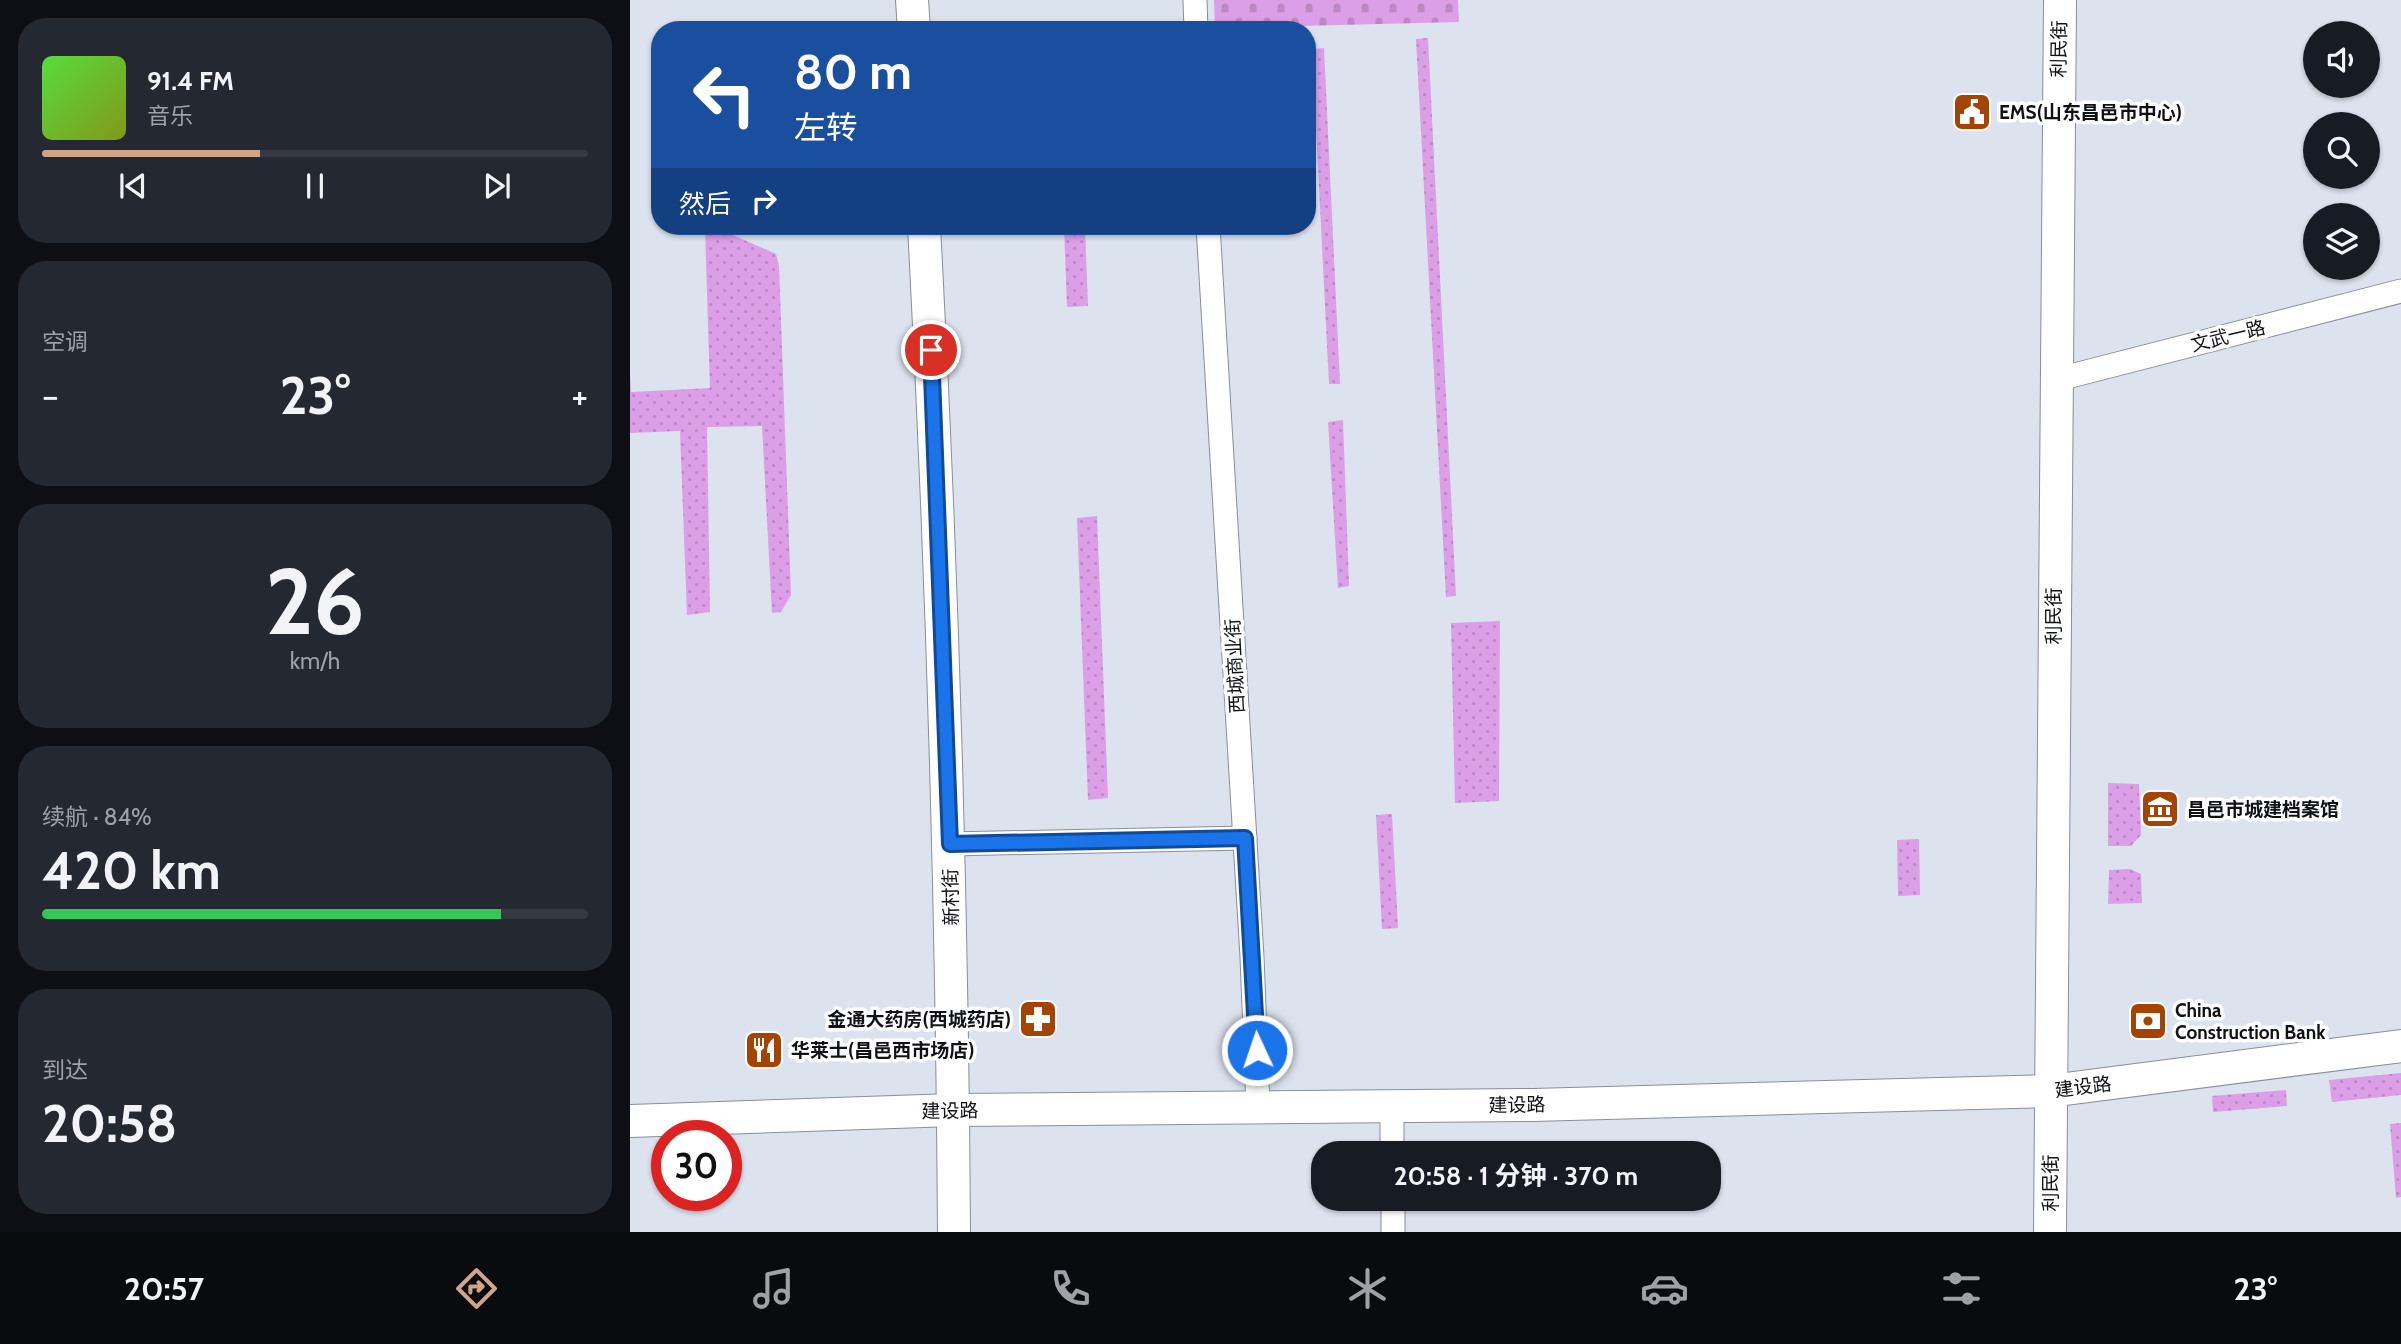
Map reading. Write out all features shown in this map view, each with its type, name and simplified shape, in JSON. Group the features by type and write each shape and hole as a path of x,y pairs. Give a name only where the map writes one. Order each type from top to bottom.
{"street":[{"path":"912,0 913,21"},
{"path":"1195,0 1196,21"},
{"name":"利民街","path":"2050,1232 2060,0"},
{"name":"新村街","path":"924,235 934,406 950,844 954,1232"},
{"name":"西城商业街","path":"1209,235 1245,838 1258,1107"},
{"name":"文武一路","path":"2055,380 2401,291"},
{"path":"950,844 1245,838"},
{"name":"建设路","path":"630,1121 953,1110 1392,1107 2050,1091 2401,1046"},
{"path":"1392,1107 1392,1141"},
{"path":"1393,1211 1393,1232"}],"green space":[{"path":"1214,0 1458,0 1459,22 1316,26 1316,21 1215,21"},
{"path":"1428,38 1456,596 1446,597 1416,39"},
{"path":"1324,48 1340,384 1329,384 1316,128 1316,49"},
{"path":"705,235 733,235 776,254 779,266 791,595 781,612 772,613 762,426 707,427 710,612 687,615 680,431 630,433 630,372 631,392 710,388"},
{"path":"1064,235 1085,235 1088,306 1067,307"},
{"path":"1343,420 1349,586 1338,588 1328,422"},
{"path":"1097,516 1108,798 1088,800 1077,518"},
{"path":"1500,621 1499,801 1455,803 1451,623"},
{"path":"2108,783 2139,784 2141,835 2131,846 2108,846"},
{"path":"1392,814 1398,928 1382,929 1376,815"},
{"path":"1919,839 1920,895 1898,896 1897,840"},
{"path":"2130,869 2141,874 2142,903 2108,904 2109,870"},
{"path":"2401,1073 2401,1095 2332,1102 2329,1080"},
{"path":"2286,1090 2287,1106 2213,1112 2212,1096"},
{"path":"2401,1123 2401,1197 2396,1198 2390,1124"}],"place":[{"name":"EMS(山东昌邑市中心)","path":"1972,112"},
{"name":"昌邑市城建档案馆","path":"2160,809"},
{"name":"金通大药房(西城药店)","path":"1038,1019"},
{"name":"China Construction Bank","path":"2148,1021"},
{"name":"华莱士(昌邑西市场店)","path":"764,1050"}],"route":[{"path":"931,350 950,844 1245,838 1257,1050"}]}
